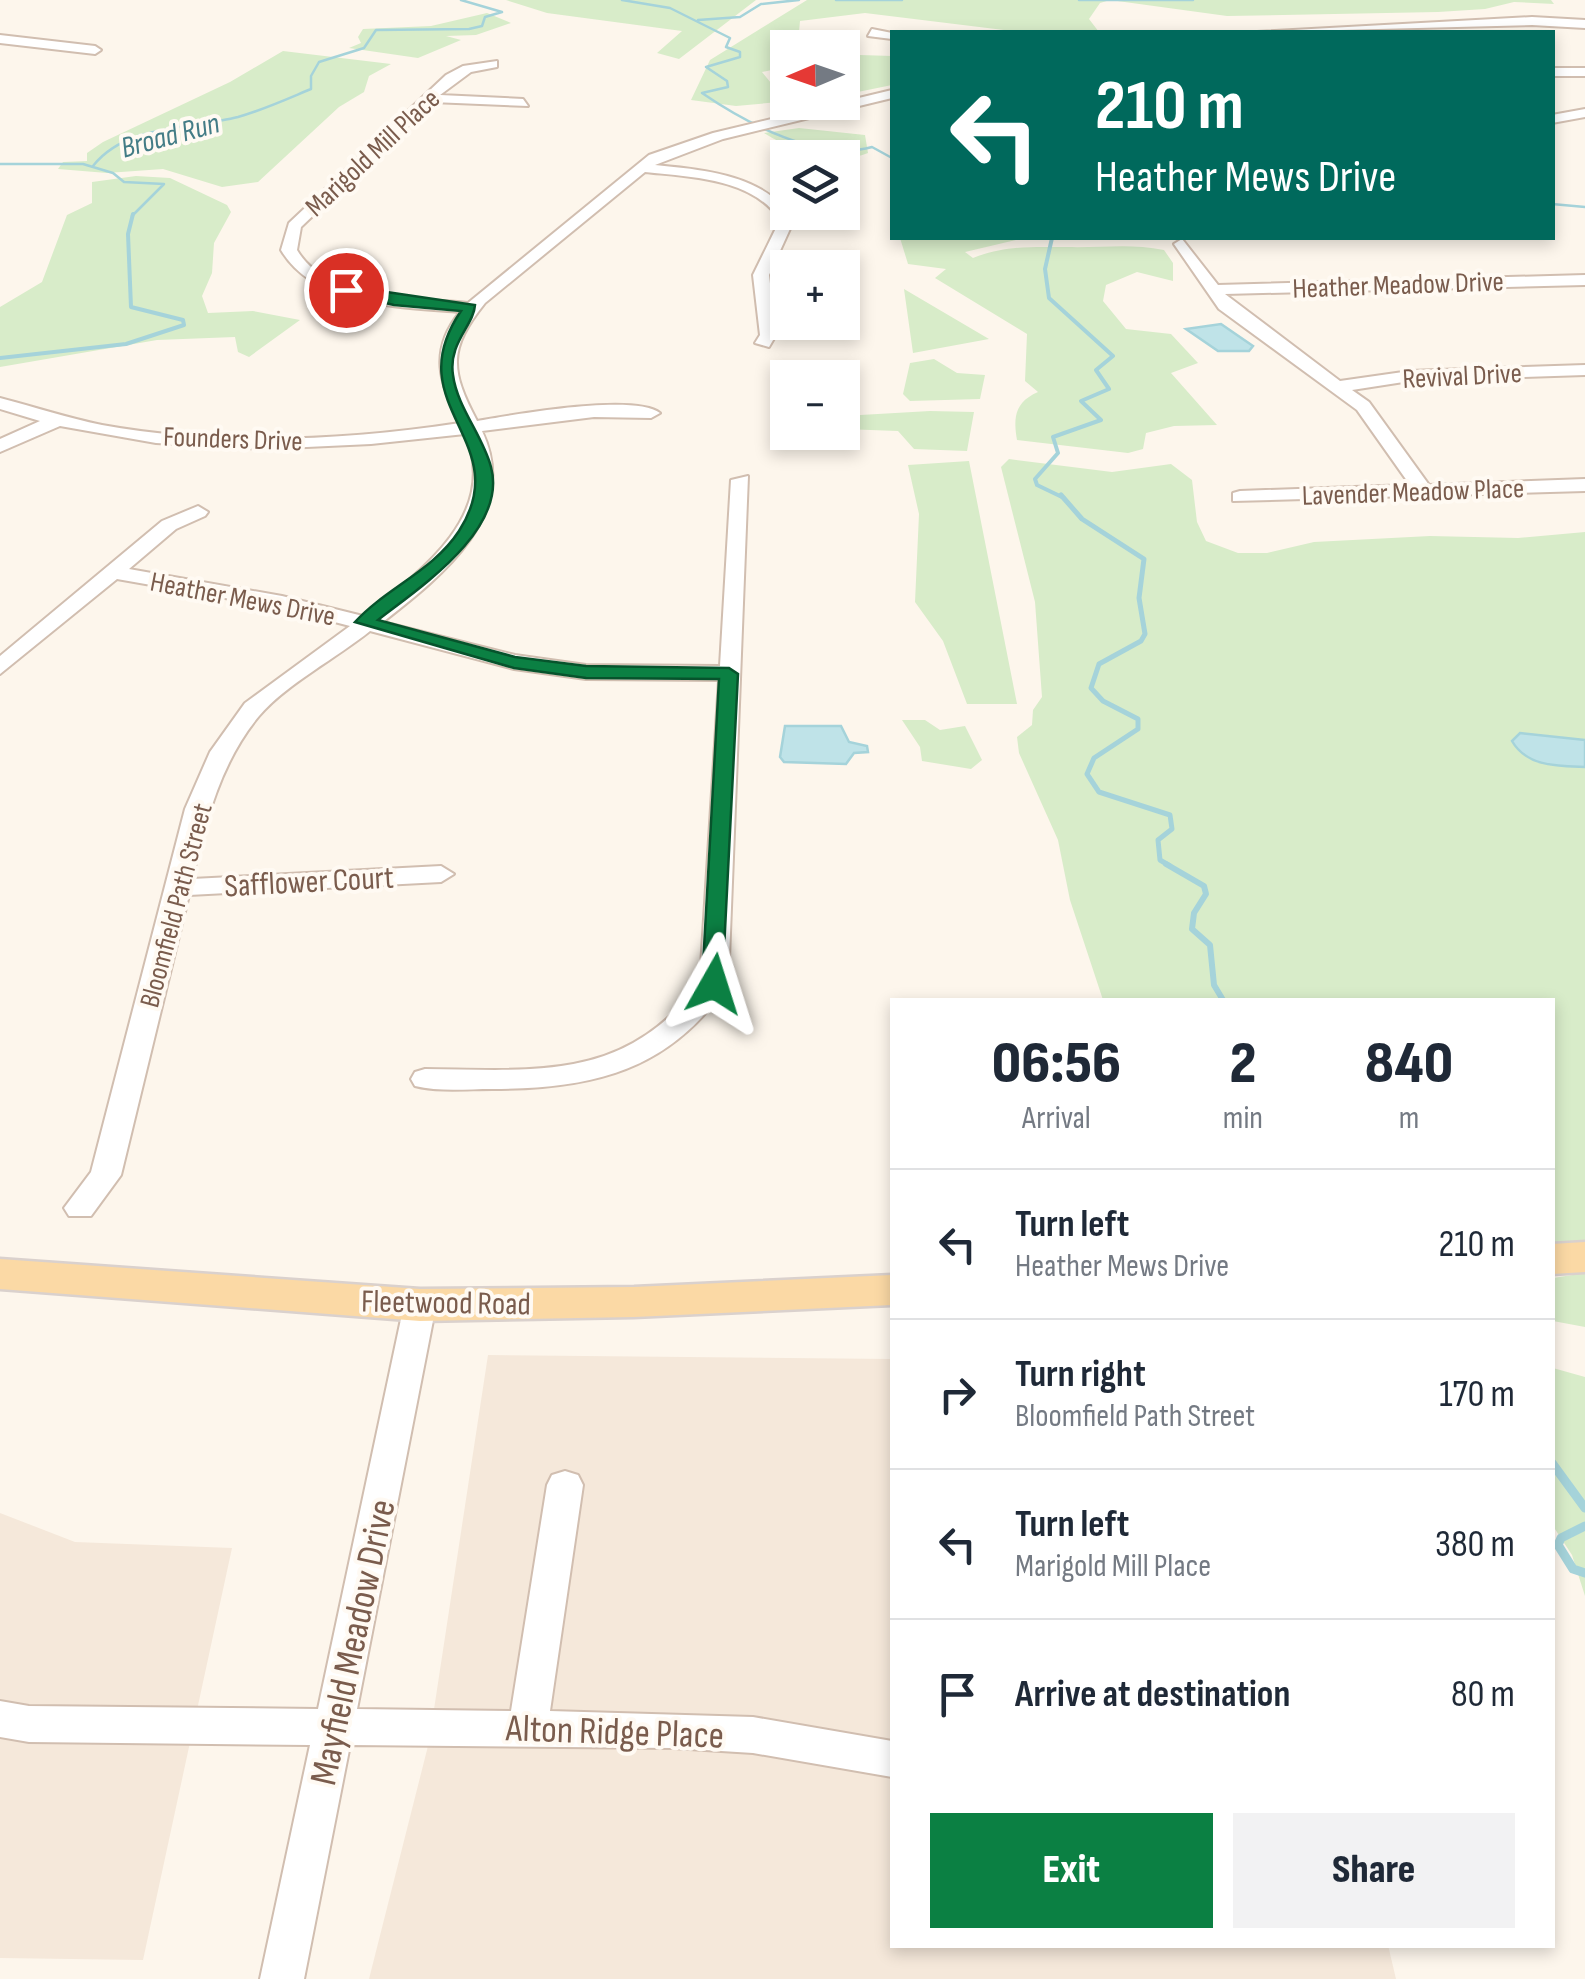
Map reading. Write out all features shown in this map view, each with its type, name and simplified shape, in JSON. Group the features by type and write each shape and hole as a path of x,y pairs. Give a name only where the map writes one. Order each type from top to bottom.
{"main road":[{"path":"1555,1259 1585,1257"},
{"name":"Fleetwood Road","path":"0,1274 420,1305 634,1302 890,1290"}],"street":[{"path":"1311,30 1532,21 1585,24"},
{"path":"872,33 890,36"},
{"path":"4,41 95,50"},
{"name":"Marigold Mill Place","path":"470,308 394,300 346,290 301,270 287,248 294,226 430,98 458,73 493,64"},
{"path":"1555,72 1585,72"},
{"name":"Bloomfield Path Street","path":"80,1208 106,1175 197,809 234,730 253,708 437,566 473,521 485,488 485,470 452,395 444,361 450,338 470,308 640,167 680,148 890,94"},
{"path":"430,98 524,103"},
{"path":"1555,118 1585,113"},
{"path":"640,167 724,180 759,192 781,206 787,220 768,251 759,281 768,335 763,342"},
{"path":"1182,244 1212,290 1249,327 1340,386 1369,413 1424,491"},
{"name":"Heather Meadow Drive","path":"1212,290 1585,280"},
{"name":"Revival Drive","path":"1340,386 1410,376 1585,370"},
{"name":"Founders Drive","path":"0,403 150,436 266,442 344,440 596,412 651,413"},
{"path":"0,446 61,419"},
{"path":"426,1078 552,1078 606,1069 664,1042 700,1008 714,984 741,480"},
{"name":"Lavender Meadow Place","path":"1240,497 1585,485"},
{"path":"0,667 168,525 198,512"},
{"name":"Heather Mews Drive","path":"111,572 364,622 514,662 586,672 729,674"},
{"name":"Safflower Court","path":"177,888 441,874"},
{"name":"Mayfield Meadow Drive","path":"282,1979 420,1305"},
{"path":"528,1728 566,1486"},
{"name":"Alton Ridge Place","path":"0,1719 29,1724 335,1724 754,1735 890,1759"}],"shaded area":[{"path":"488,1355 890,1359 890,1948 1389,1948 1396,1979 369,1979 429,1742"},
{"path":"0,1513 75,1542 232,1548 143,1960 0,1958"}],"green space":[{"path":"506,0 756,0 679,59 657,53 682,31 547,13"},
{"path":"807,0 1110,0 1100,3 1089,19 1097,30 1005,30 865,13 800,21 799,30 770,30 770,70 762,72 770,82 770,103 736,106 691,100 710,60"},
{"path":"1110,0 1551,0 1554,4 1514,2 1485,9 1438,12 1227,16"},
{"path":"487,13 511,23 476,35 446,36 461,40 418,58 349,48 361,43 358,37 363,29 431,26"},
{"path":"283,51 391,64 369,76 364,92 339,107 258,182 222,187 163,169 107,173 58,169 63,162 87,161 87,153 103,142 230,82"},
{"path":"860,55 890,56 890,85 860,92"},
{"path":"799,128 865,135 868,153 860,156 860,140 777,140 764,133"},
{"path":"136,176 170,178 227,205 231,212 214,243 212,273 202,296 208,313 253,311 300,320 249,357 238,352 235,337 157,340 0,367 0,307 42,282 67,215 92,203 92,182"},
{"path":"901,240 1016,240 965,252 973,258 1031,247 1128,246 1164,250 1173,263 1173,281 1137,272 1106,285 1103,301 1126,329 1171,334 1198,363 1171,373 1217,425 1174,426 1146,433 1143,449 1128,453 1017,440 1017,411 1024,400 1038,392 1025,381 1027,334 935,278 946,269 908,264"},
{"path":"904,289 989,339 913,353"},
{"path":"934,359 957,373 985,375 980,399 910,401 903,394 910,363"},
{"path":"974,412 967,451 914,449 898,431 860,430 860,415"},
{"path":"1009,459 1112,472 1171,464 1192,480 1197,522 1206,541 1238,553 1267,553 1314,542 1430,536 1518,538 1585,532 1585,1243 1555,1246 1555,998 1102,998 1070,900 1058,840 1019,753 1017,737 1032,725 1033,710 1042,697 1035,602 1001,467"},
{"path":"969,461 1017,704 967,704 943,641 915,602 919,514 908,465"},
{"path":"902,720 925,720 940,730 965,726 982,760 971,769 922,761 920,747"},
{"path":"1585,1273 1585,1327 1555,1321 1555,1278"},
{"path":"1555,1369 1585,1377 1585,1596 1572,1555 1555,1529"}],"water":[{"path":"1221,324 1253,346 1249,351 1218,351 1186,329"},
{"path":"785,726 841,726 849,742 867,746 868,752 854,753 846,764 784,762 780,757"},
{"path":"1520,733 1585,740 1585,767 1544,763 1526,756 1512,741"}],"waterway":[{"name":"Broad Run","path":"93,166 107,152 141,135 238,117 311,89 311,76 319,62 364,48 376,30 469,29 482,26 485,17 502,12 461,0"},
{"path":"622,0 670,8 730,38 726,47 740,52 740,57 706,67 727,81 728,87 702,93 740,116 806,144 829,149 872,147 890,157"},
{"path":"698,20 740,17 761,4 799,0"},
{"path":"836,0 902,0"},
{"path":"1079,0 1193,0"},
{"name":"Broad Run","path":"0,164 83,164 113,173 124,182 164,184 133,215"},
{"path":"1555,204 1585,207"},
{"path":"0,358 126,344 184,325 183,320 131,307 128,234 133,215"},
{"path":"1052,240 1045,269 1049,298 1113,356 1096,370 1109,389 1081,401 1101,420 1053,437 1058,453 1035,479 1037,485 1063,498"},
{"path":"1063,498 1082,519 1144,559 1139,598 1145,634 1141,641 1099,664 1091,688 1103,701 1138,719 1138,729 1094,758 1087,774 1099,792 1170,815 1172,829 1158,840 1160,860 1170,866"},
{"path":"1166,864 1204,886 1206,894 1194,913 1192,929 1210,945 1214,985 1222,998"},
{"path":"1555,1467 1585,1508"},
{"path":"1585,1526 1561,1538 1558,1545 1573,1569 1585,1573"}],"route":[{"path":"346,290 376,298 470,308 446,348 445,376 485,470 481,504 465,535 437,566 364,622 514,662 586,672 729,674 714,984"}]}
